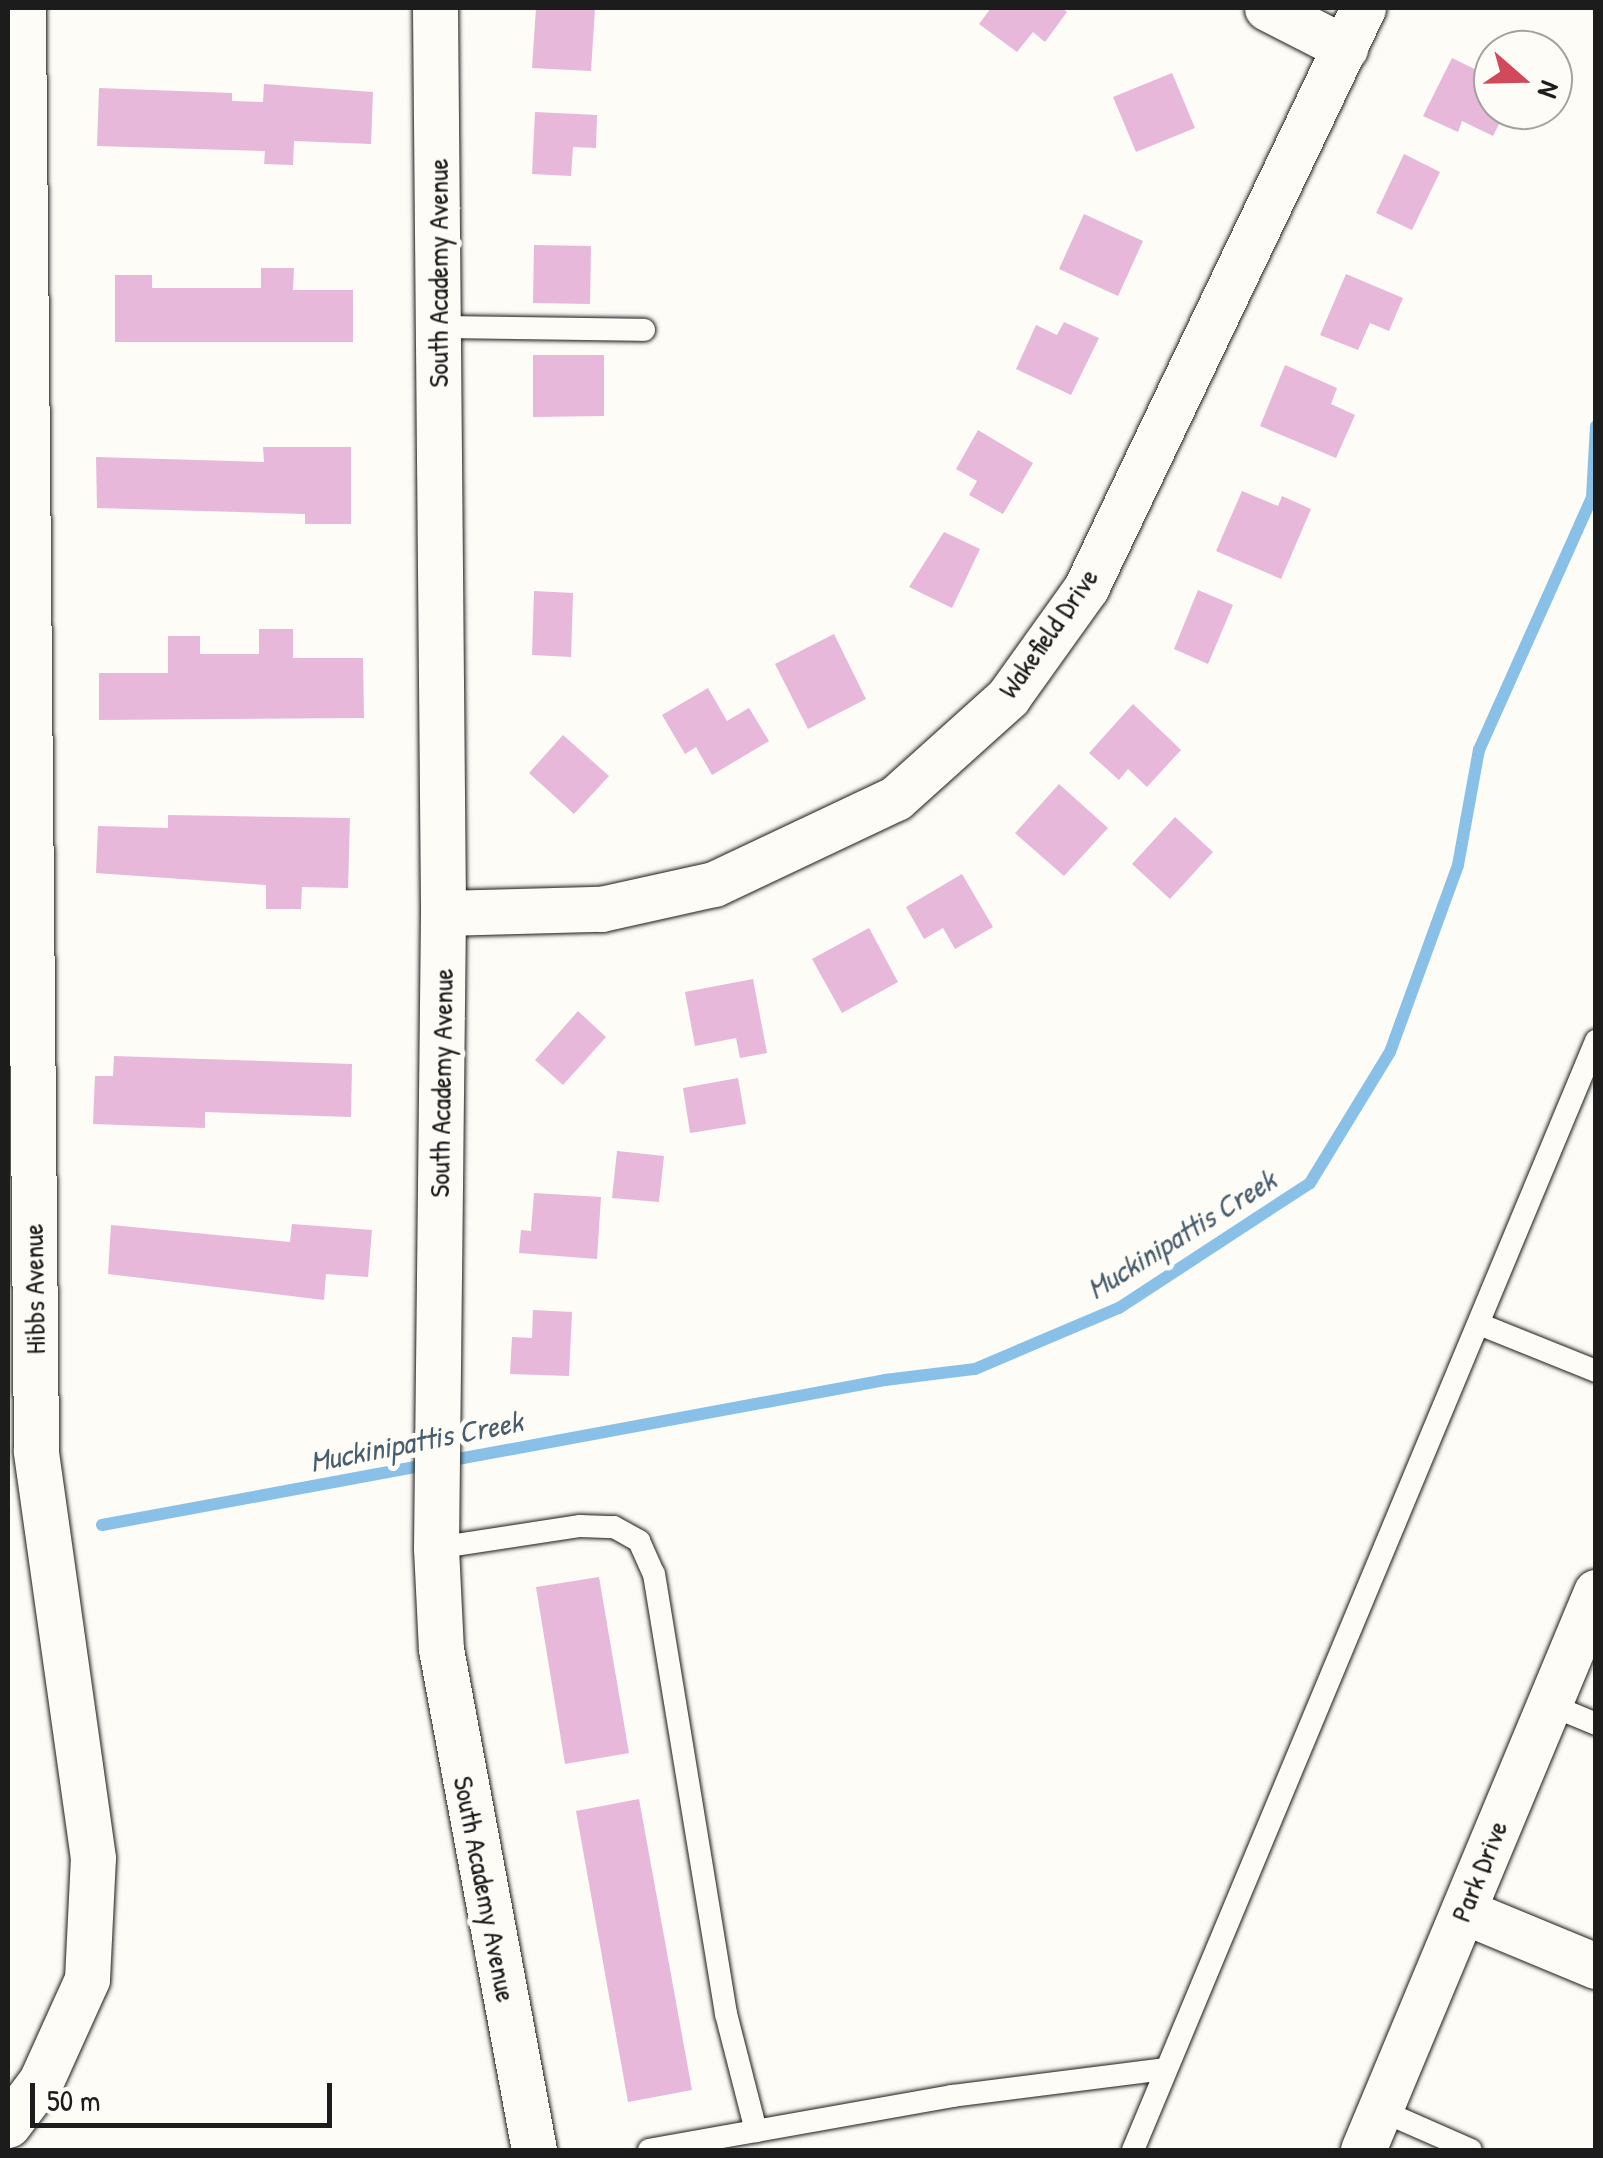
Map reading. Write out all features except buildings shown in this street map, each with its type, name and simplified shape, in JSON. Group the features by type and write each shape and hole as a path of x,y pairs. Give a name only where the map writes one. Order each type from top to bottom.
{"street":[{"name":"Hibbs Avenue","path":"8,2126 41,2080 87,1979 93,1858 36,1450 20,1175 23,8"},
{"name":"South Academy Avenue","path":"436,8 443,913 436,1548 441,1649 534,2150"},
{"path":"1267,8 1354,28"},
{"name":"Wakefield Drive","path":"443,913 601,909 714,884 896,798 1008,697 1086,588 1354,28"},
{"name":"Park Drive","path":"1363,2150 1548,1704 1590,1618"},
{"path":"1462,1911 1596,1966"}],"lane":[{"path":"438,327 644,330"},
{"path":"1132,2150 1596,1042"},
{"path":"1478,1324 1596,1371"},
{"path":"436,1548 580,1526 614,1527 639,1541 654,1574 726,2014 756,2131"},
{"path":"1548,1704 1596,1724"},
{"path":"649,2150 952,2096 1165,2069"},
{"path":"1380,2110 1471,2150"}],"waterway":[{"name":"Muckinipattis Creek","path":"102,1525 885,1380 975,1369 1119,1308 1310,1183 1390,1052 1458,865 1479,750 1592,497 1596,426"}]}
